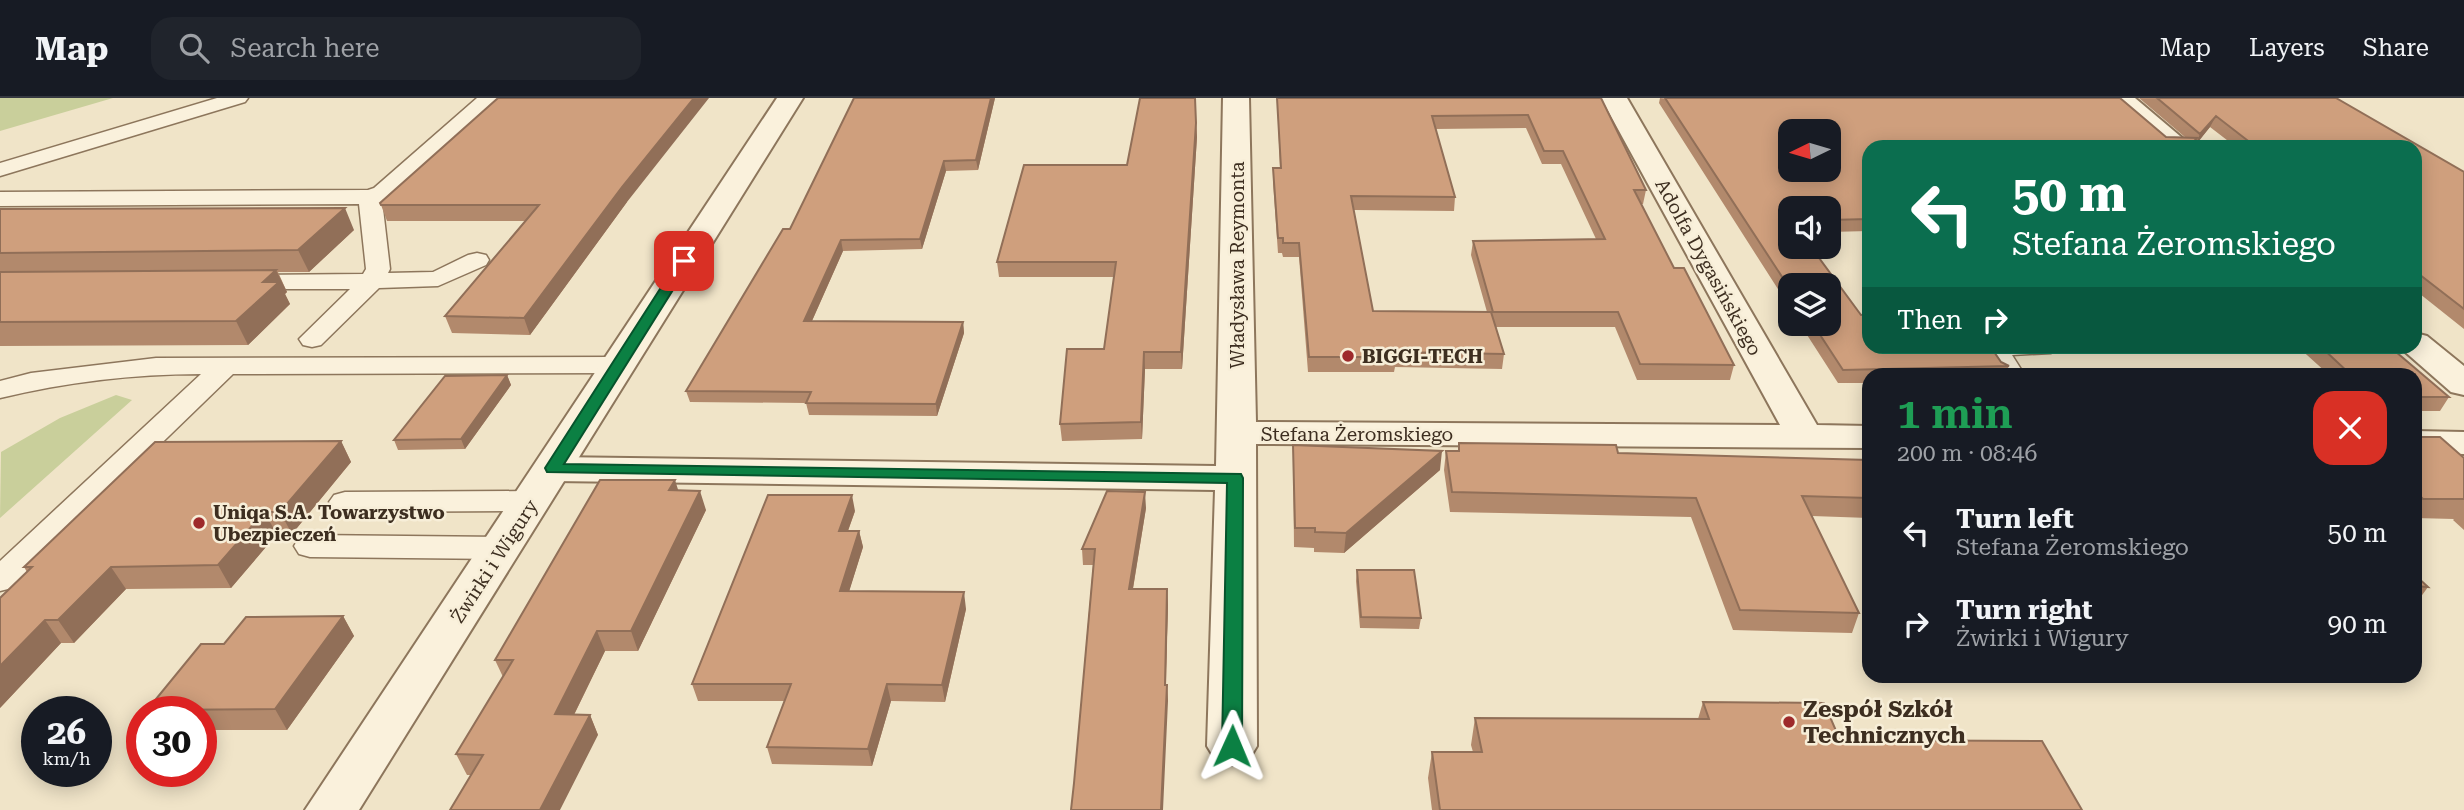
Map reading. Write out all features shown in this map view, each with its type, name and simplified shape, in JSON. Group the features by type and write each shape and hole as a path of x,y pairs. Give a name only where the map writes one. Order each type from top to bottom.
{"street":[{"name":"Żwirki i Wigury","path":"331,810 790,98"},
{"name":"Władysława Reymonta","path":"1236,98 1237,433"},
{"name":"Adolfa Dygasińskiego","path":"1614,98 1805,437"},
{"path":"2120,98 2171,140"},
{"path":"2422,349 2464,384"},
{"name":"Stefana Żeromskiego","path":"1235,478 1237,433 1862,438"},
{"path":"2422,442 2464,443"},
{"path":"553,468 1235,478 1232,746"}],"lane":[{"path":"0,170 238,98"},
{"path":"0,199 370,197 382,193 489,98"},
{"path":"312,339 372,281 378,269 370,197"},
{"path":"220,282 438,279 477,260"},
{"path":"0,390 31,381 156,366 617,365"},
{"path":"0,580 226,366"},
{"path":"345,502 532,502"},
{"path":"310,547 502,548"}],"green space":[{"path":"0,98 113,98 0,131"},
{"path":"116,395 132,400 0,518 1,452 60,418"}],"building":[{"path":"498,98 694,98 622,187 524,318 445,316 539,205 380,203"},
{"path":"854,98 991,98 976,160 944,161 920,239 841,240 804,321 963,322 936,404 806,403 811,392 686,391 783,229 790,229"},
{"path":"1140,98 1195,98 1196,123 1181,352 1144,352 1141,422 1060,424 1067,349 1104,349 1116,262 997,262 1024,165 1127,165"},
{"path":"1277,98 1601,98 1646,190 1634,190 1674,268 1684,268 1734,365 1640,364 1618,312 1493,312 1473,241 1605,239 1563,151 1544,151 1528,115 1432,116 1455,197 1351,196 1373,311 1491,312 1504,354 1395,352 1395,357 1309,357 1299,243 1283,243 1283,238 1278,238 1273,168 1281,168"},
{"path":"1665,98 2120,98 2166,137 2197,138 1862,140 1862,219 1841,220 1841,196 1778,196 1778,259 1820,259 1830,273 1780,273"},
{"path":"2157,98 2336,98 2409,140 2247,140 2216,116 2200,134"},
{"path":"2422,148 2464,172 2464,309 2422,276"},
{"path":"345,208 298,250 0,253 0,209"},
{"path":"276,270 263,282 279,282 236,321 0,322 0,272"},
{"path":"1841,288 1862,315 1862,354 1996,354 2001,362 2009,366 1862,368 1843,370 1821,336 1841,336"},
{"path":"2329,354 2398,354 2415,368 2344,368"},
{"path":"2422,374 2449,397 2422,397"},
{"path":"507,375 461,439 394,440 445,376"},
{"path":"2422,437 2440,437 2464,458 2464,499 2423,499"},
{"path":"341,441 280,512 264,512 218,565 111,567 58,620 45,620 0,666 0,598 32,567 24,567 155,442"},
{"path":"1459,443 1616,445 1618,453 1862,460 1862,498 1802,496 1859,613 1740,610 1696,498 1452,492 1446,451 1459,451"},
{"path":"1293,445 1442,451 1346,533 1315,532 1315,528 1295,528"},
{"path":"600,480 675,480 669,490 700,491 631,631 597,631 555,714 590,715 540,810 450,810 483,755 456,754 513,660 495,660"},
{"path":"1107,491 1145,492 1129,589 1167,589 1167,685 1161,810 1071,810 1095,549 1082,549"},
{"path":"768,495 852,495 839,531 859,531 840,591 964,592 942,685 887,684 868,749 767,747 791,684 692,684"},
{"path":"1357,570 1414,570 1421,618 1361,617"},
{"path":"343,616 275,709 217,709 217,696 158,696 201,644 224,644 246,617"},
{"path":"1703,702 1824,703 1840,740 2042,741 2082,810 1440,810 1432,752 1482,752 1475,718 1709,719"}],"place":[{"name":"BIGGI-TECH","path":"1348,356"},
{"name":"Uniqa S.A. Towarzystwo Ubezpieczeń","path":"199,523"},
{"name":"Zespół Szkół Technicznych","path":"1789,722"}],"route":[{"path":"684,261 553,468 1235,478 1232,746"}]}
